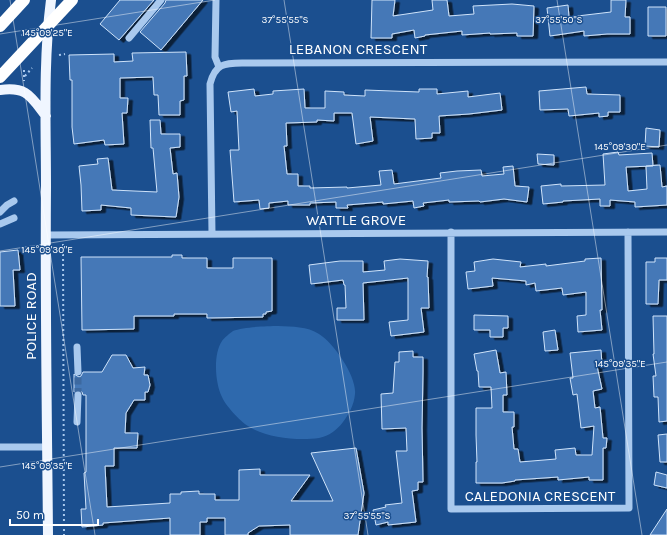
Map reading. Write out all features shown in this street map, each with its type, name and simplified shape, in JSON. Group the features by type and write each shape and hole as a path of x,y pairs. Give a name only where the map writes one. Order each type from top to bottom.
{"highway":[{"path":"0,26 24,0"},
{"path":"0,78 72,0"}],"main road":[{"name":"POLICE ROAD","path":"44,0 48,26"},
{"name":"POLICE ROAD","path":"48,535 45,235 48,26 51,0"},
{"path":"0,90 11,89 26,93 46,116"}],"street":[{"path":"129,38 161,0"},
{"path":"212,234 210,84 215,70 219,67 215,57 216,0"},
{"name":"LEBANON CRESCENT","path":"219,67 228,63 667,62"},
{"path":"0,212 14,200"},
{"path":"0,224 14,218"},
{"name":"CALEDONIA CRESCENT","path":"451,232 451,510 629,508 628,232"},
{"name":"WATTLE GROVE","path":"45,235 667,232"},
{"path":"77,347 78,372"},
{"path":"77,422 78,395"},
{"path":"0,447 47,447"}],"path":[{"path":"22,36 23,27"},
{"path":"59,55 65,54"},
{"path":"24,70 24,76 32,68"},
{"path":"63,234 64,535"}],"shaded area":[{"path":"278,326 305,328 314,331 325,338 338,352 352,379 355,387 355,394 351,409 341,425 326,436 311,439 292,439 273,436 255,430 248,426 229,408 222,397 218,384 216,361 219,347 223,340 233,331 255,327"}],"building":[{"path":"120,0 154,0 119,40 100,24"},
{"path":"166,0 203,0 161,50 140,32"},
{"path":"372,0 395,0 393,16 433,10 432,0 447,0 449,16 474,14 473,6 512,4 534,6 533,36 517,36 517,33 462,35 462,31 425,35 415,38 414,30 392,34 392,38 371,38"},
{"path":"611,0 626,0 625,17 630,17 630,34 584,36 584,31 550,36 547,8 568,5 569,17 611,12"},
{"path":"648,7 666,7 666,36 648,36"},
{"path":"186,52 187,76 184,76 184,100 180,101 180,115 159,115 158,95 154,95 153,77 120,78 120,98 128,98 127,113 122,113 124,144 105,145 104,140 74,144 72,127 72,80 70,80 69,55 114,54 114,62 133,61 132,53"},
{"path":"586,87 587,94 620,95 620,112 608,112 608,116 599,117 599,113 569,116 568,109 540,110 539,91"},
{"path":"254,89 255,96 273,94 273,91 304,89 305,108 325,108 325,91 344,92 344,95 365,96 365,90 419,92 419,89 437,89 437,94 468,91 468,97 500,93 502,110 439,116 440,133 432,133 432,138 416,139 415,119 370,117 373,141 356,144 352,113 334,113 334,121 317,120 317,122 286,123 287,146 284,146 287,174 298,174 298,186 310,186 310,188 347,188 381,185 379,171 392,170 394,184 441,178 440,173 457,171 481,170 482,176 504,174 503,167 513,166 515,186 529,187 527,202 504,199 480,202 449,202 449,200 423,203 424,206 414,208 413,201 347,205 348,208 336,208 336,202 310,203 310,205 288,205 288,201 269,203 269,208 260,209 259,200 234,202 230,150 239,150 237,111 231,112 228,92"},
{"path":"150,120 160,120 161,134 180,134 180,147 170,148 173,174 177,173 179,197 176,217 131,215 131,208 101,205 101,210 82,211 79,166 98,164 97,159 108,158 112,190 157,192 153,148 151,148"},
{"path":"646,128 660,130 659,147 645,146"},
{"path":"618,152 619,155 652,153 653,166 660,165 662,187 667,186 667,205 635,207 635,202 610,200 610,206 600,206 600,199 563,201 543,204 541,186 561,184 561,186 605,185 603,154","holes":["646,166 647,189 628,191 626,167"]},
{"path":"537,154 554,155 554,165 538,164"},
{"path":"18,250 20,270 13,270 15,306 0,306 0,252"},
{"path":"172,255 182,255 182,258 207,258 207,268 233,268 233,258 272,258 272,311 263,314 263,317 207,318 207,314 134,316 134,329 82,330 81,257 172,257"},
{"path":"601,258 602,310 600,310 602,330 578,332 577,316 586,315 586,292 563,295 562,288 536,291 535,283 526,285 526,281 492,278 493,286 468,289 466,272 475,271 474,262 493,259 521,262 520,267 546,264 546,266 585,261 585,259"},
{"path":"655,258 667,258 667,280 659,280 658,304 646,304 646,262 655,262"},
{"path":"400,259 428,261 427,277 429,308 421,308 424,332 391,336 389,322 408,320 408,278 363,283 364,320 337,320 337,308 346,308 345,285 343,280 311,284 309,265 340,261 363,261 363,272 385,270 384,261"},
{"path":"474,315 508,316 508,328 503,328 503,337 490,337 490,330 474,330"},
{"path":"653,316 667,316 667,421 659,422 658,397 654,397 653,376 656,376 653,354"},
{"path":"555,330 558,350 545,351 543,332"},
{"path":"496,350 500,373 506,372 507,395 503,395 503,412 514,412 514,427 512,427 514,449 518,449 520,462 556,459 555,450 575,448 576,455 592,455 594,426 581,428 577,394 573,395 570,378 573,378 570,353 601,350 602,365 597,366 602,389 593,391 595,408 600,407 603,438 607,438 606,448 603,448 603,480 589,480 589,477 558,480 558,477 515,480 502,483 476,483 476,408 492,408 491,387 479,387 478,371 474,354"},
{"path":"413,351 413,357 423,357 423,482 418,482 418,490 412,491 416,522 388,525 388,522 376,525 373,510 386,507 385,505 402,503 396,451 407,451 406,428 382,429 381,394 393,393 395,362 399,362 399,352"},
{"path":"112,355 126,355 133,368 145,367 144,375 148,375 150,385 148,392 145,392 145,400 134,400 126,413 125,433 138,433 137,448 114,448 114,466 105,466 107,507 170,503 170,494 199,491 199,494 215,494 215,500 239,500 239,470 260,469 260,475 310,475 291,501 333,501 311,453 356,448 364,493 358,535 290,535 290,525 259,526 248,533 248,535 225,535 225,518 207,518 207,522 200,522 200,535 170,535 170,518 103,523 103,525 82,527 81,509 86,509 84,473 86,472 86,395 83,395 79,390 74,392 74,374 79,377 83,372 102,372"},
{"path":"667,434 667,462 660,462 658,435"},
{"path":"656,472 667,475 667,488 654,485"},
{"path":"667,509 667,535 650,535"}],"tunnel":[{"path":"78,372 78,395"}]}
